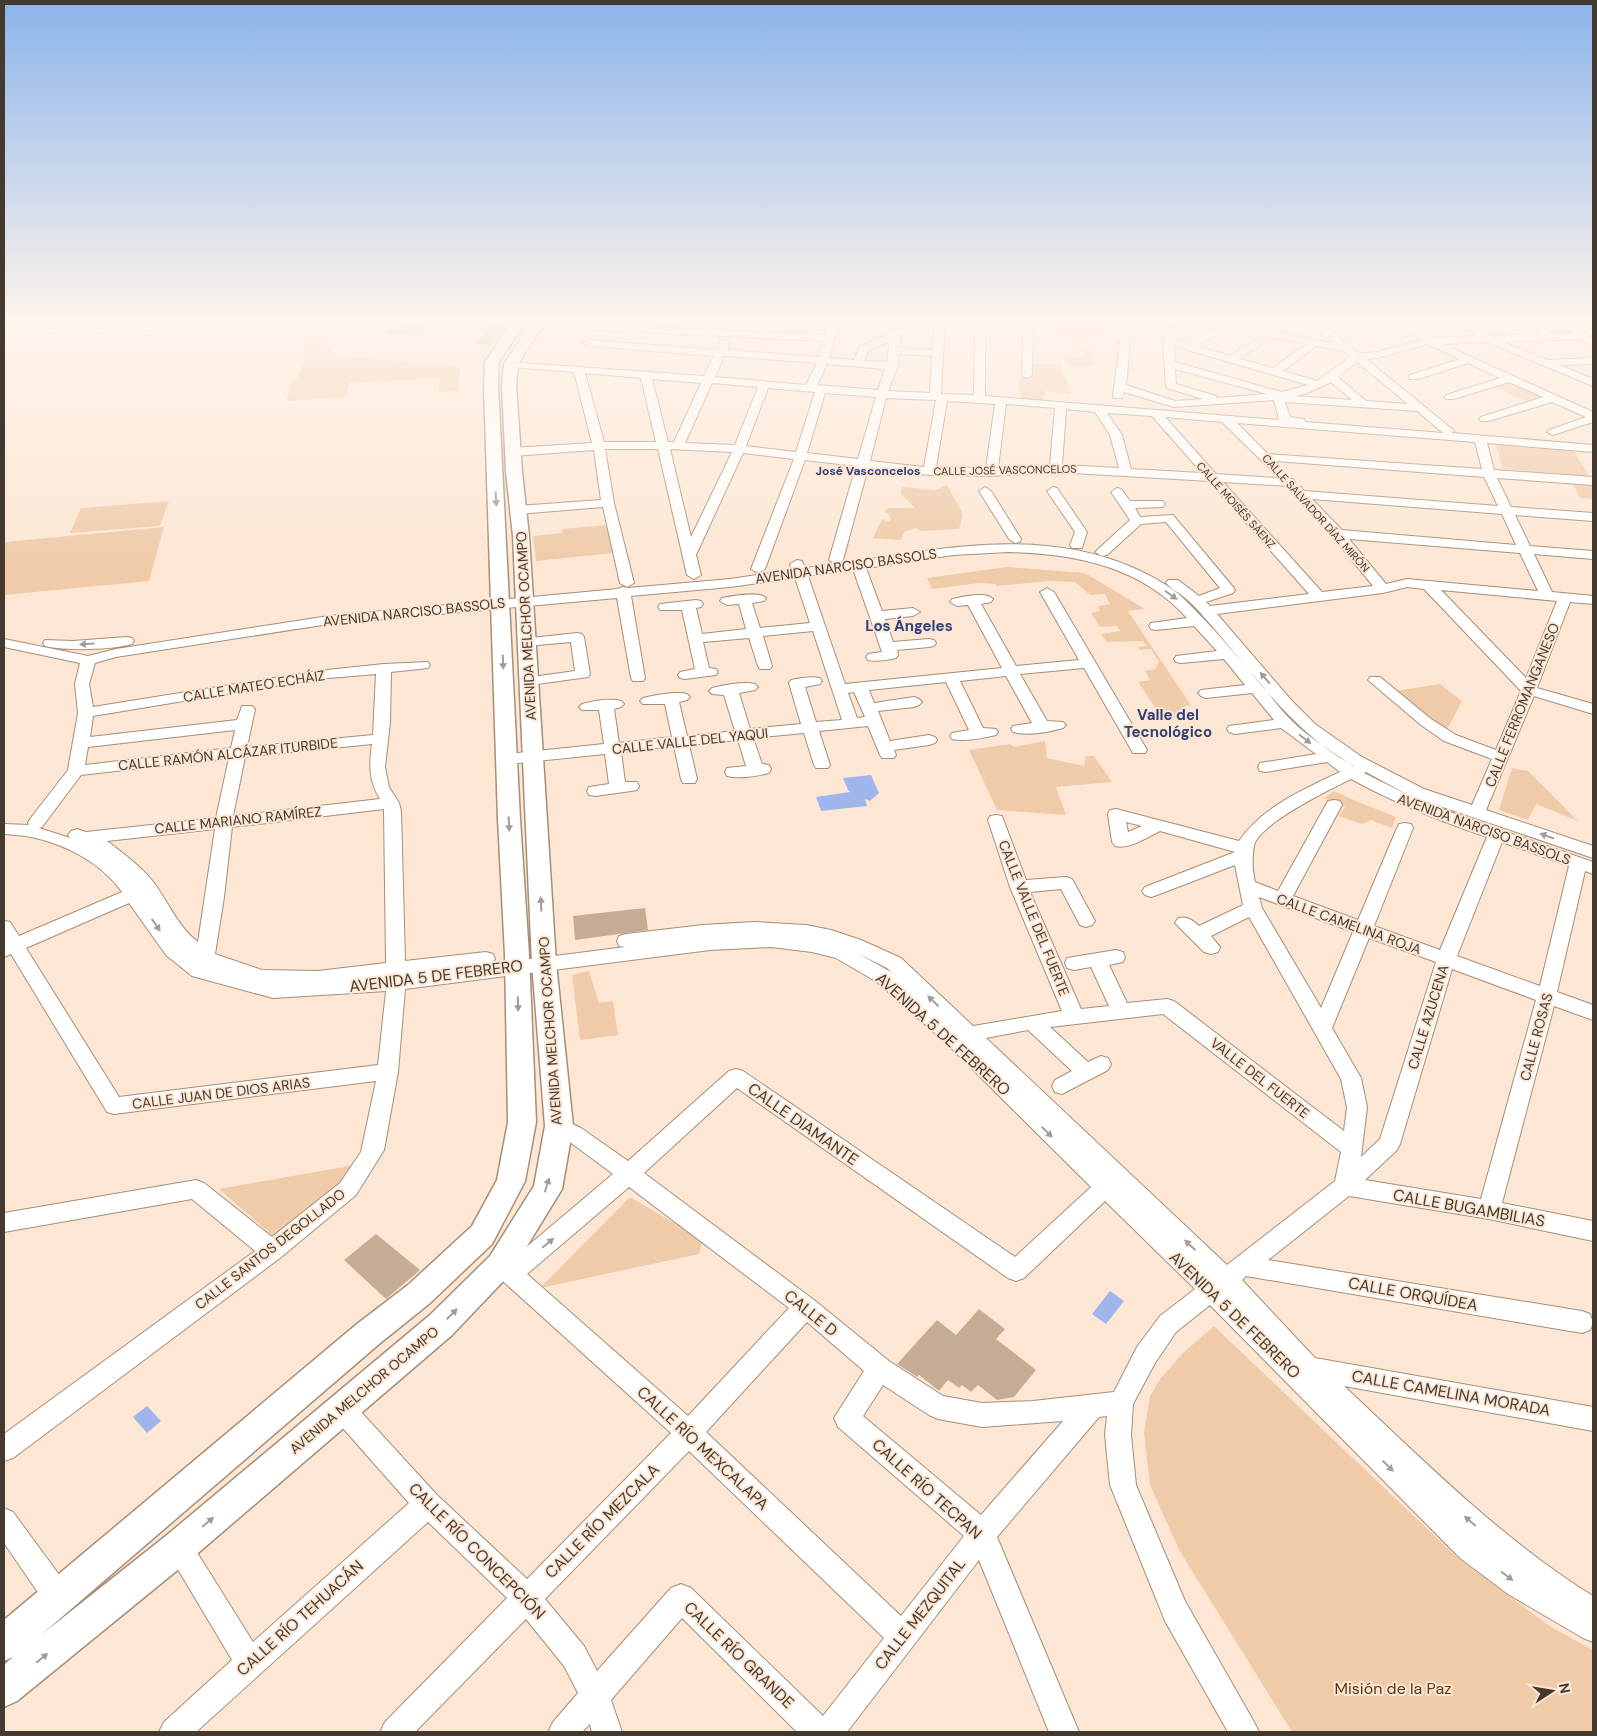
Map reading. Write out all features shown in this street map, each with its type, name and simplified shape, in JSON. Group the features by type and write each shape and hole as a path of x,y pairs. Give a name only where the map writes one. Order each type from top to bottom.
{"main road":[{"name":"AVENIDA MELCHOR OCAMPO","path":"4,1643 368,1334 419,1294 482,1234 510,1181 522,1122 531,960 532,753 527,642 512,598 504,473 496,400"},
{"name":"AVENIDA MELCHOR OCAMPO","path":"4,1688 179,1547 506,1270 548,1189 559,1126 531,960 506,756 512,598 518,510 504,473 513,452 511,400"}],"street":[{"path":"585,400 599,446 625,587 638,678"},
{"path":"652,400 694,576"},
{"path":"678,445 698,400"},
{"path":"689,556 739,448 758,400"},
{"path":"758,568 801,455 813,400"},
{"path":"836,560 880,400"},
{"path":"929,471 938,400"},
{"path":"990,400 1481,441 1593,448"},
{"path":"1157,400 1174,404 1246,400"},
{"path":"1217,400 1224,402"},
{"path":"1281,400 1285,420 1448,431 1411,400"},
{"path":"1316,400 1421,408"},
{"path":"1358,400 1363,404"},
{"path":"1485,419 1546,400"},
{"path":"1557,400 1593,417"},
{"path":"991,472 1001,401"},
{"path":"1056,468 1061,405"},
{"path":"1098,408 1116,435 1125,470"},
{"name":"CALLE MOISÉS SÁENZ","path":"1155,413 1318,596"},
{"path":"1554,432 1593,417"},
{"name":"CALLE SALVADOR DÍAZ MIRÓN","path":"1226,419 1266,457 1338,534 1383,589"},
{"path":"1481,441 1489,474 1547,596"},
{"name":"CALLE JOSÉ VASCONCELOS","path":"513,452 599,446 678,445 739,448 929,471 991,472 1056,468 1125,470 1289,482"},
{"path":"1266,457 1593,481"},
{"path":"1053,490 1081,532 1077,545"},
{"path":"985,491 1015,539"},
{"path":"1117,492 1137,521"},
{"path":"1150,494 1228,590 1200,611 1156,626"},
{"path":"1300,494 1593,516"},
{"path":"518,510 608,503"},
{"path":"1126,506 1158,504"},
{"path":"1102,552 1137,521 1169,518"},
{"path":"1338,534 1593,555"},
{"name":"AVENIDA NARCISO BASSOLS","path":"625,587 758,568 798,569 858,564 989,539 1068,542 1117,556 1166,577 1310,727 1391,794 1496,835 1588,861"},
{"name":"AVENIDA NARCISO BASSOLS","path":"5,637 74,645 149,643 512,598 625,587 730,582 836,560 1009,548 1049,549 1087,556 1116,565 1149,580 1178,600 1200,611 1228,654 1285,723 1329,757 1418,793 1477,813 1588,861"},
{"path":"858,564 891,656 873,657"},
{"path":"798,569 851,721"},
{"path":"1383,589 1407,583 1593,600"},
{"path":"1428,585 1530,690 1593,708"},
{"name":"CALLE SALVADOR DÍAZ MIRÓN","path":"1200,611 1383,589"},
{"path":"1048,592 1140,750"},
{"path":"727,601 759,598"},
{"name":"CALLE FERROMANGANESO","path":"1477,813 1530,690 1565,598"},
{"path":"744,599 766,666"},
{"path":"956,602 979,600 1009,671 1042,727"},
{"path":"665,607 692,604 695,638 707,672 685,675"},
{"path":"876,616 913,612"},
{"path":"695,638 818,626"},
{"path":"527,642 577,636 583,674 530,681"},
{"name":"AVENIDA NARCISO BASSOLS","path":"5,637 88,660 149,643"},
{"path":"887,647 929,643"},
{"path":"1180,659 1228,654"},
{"path":"36,823 76,771 86,713 82,684 88,660"},
{"path":"839,689 1088,663"},
{"name":"CALLE MATEO ECHÁIZ","path":"86,713 317,675 423,665"},
{"name":"CALLE SANTOS DEGOLLADO","path":"4,1449 272,1251 348,1188 369,1158 375,1143 388,1072 396,977 393,811 391,802 381,787 377,767 384,668"},
{"path":"951,677 984,732 958,736"},
{"path":"1375,680 1426,722 1450,738 1501,757"},
{"path":"815,681 796,683 820,765"},
{"path":"860,686 886,751 929,740"},
{"path":"733,772 759,769 723,690 750,687"},
{"path":"1206,693 1256,688"},
{"path":"648,701 677,698 680,738 688,780"},
{"name":"CALLE VALLE DEL YAQUI","path":"506,756 851,721 914,702"},
{"path":"587,707 611,704 612,745 625,787 595,791"},
{"path":"82,743 245,716 224,820 215,897 205,957"},
{"path":"1225,716 1238,733 1285,723"},
{"path":"1019,729 1058,725"},
{"name":"CALLE RAMÓN ALCÁZAR ITURBIDE","path":"76,771 304,745 380,739"},
{"path":"1267,768 1329,757"},
{"path":"1345,1186 1358,1107 1352,1078 1253,908 1244,878 1246,844 1261,826 1284,807 1360,769"},
{"name":"CALLE MARIANO RAMÍREZ","path":"85,838 224,820 391,802"},
{"path":"1282,899 1334,805"},
{"name":"AVENIDA 5 DE FEBRERO","path":"4,819 55,827 101,845 132,869 141,891 173,950 199,971 273,991 314,990 396,977 531,960 710,943 772,940 812,945 842,953 884,977 960,1036 1227,1278 1308,1368 1473,1524 1564,1594 1593,1612"},
{"name":"CALLE VALLE DEL FUERTE","path":"996,820 1019,887 1074,1016"},
{"path":"1158,825 1245,852"},
{"path":"1322,1028 1404,828"},
{"name":"AVENIDA 5 DE FEBRERO","path":"4,829 32,831 73,845 94,856 141,891 181,939 205,957 240,971 262,977 276,978 396,977"},
{"name":"CALLE AZUCENA","path":"1121,1403 1146,1355 1168,1324 1345,1186 1389,1144 1446,960 1496,835"},
{"path":"1150,890 1245,852"},
{"name":"CALLE ROSAS","path":"1489,1210 1547,996 1588,861"},
{"path":"1019,887 1066,883 1086,921"},
{"name":"CALLE CAMELINA ROJA","path":"1246,886 1593,1013"},
{"path":"10,947 141,891"},
{"path":"1211,947 1190,929 1253,908"},
{"name":"CALLE JUAN DE DIOS ARIAS","path":"4,927 10,947 114,1106 388,1072"},
{"path":"1074,964 1106,959 1121,1011"},
{"name":"CALLE VALLE DEL FUERTE","path":"960,1036 1032,1022 1166,1006"},
{"name":"VALLE DEL FUERTE","path":"1166,1006 1352,1149"},
{"path":"1032,1022 1093,1068 1062,1086"},
{"name":"AVENIDA 5 DE FEBRERO","path":"960,1036 1104,1188 1227,1278 1470,1548 1518,1584 1593,1628"},
{"name":"CALLE DIAMANTE","path":"506,1270 629,1174 736,1077 1016,1271 1104,1188"},
{"name":"CALLE D","path":"559,1126 574,1134 629,1174 806,1307 880,1369 938,1407 982,1416 1033,1413 1093,1406"},
{"name":"CALLE BUGAMBILIAS","path":"1345,1186 1489,1210 1593,1231"},
{"path":"4,1222 196,1189 272,1251"},
{"name":"CALLE RÍO MEXCALAPA","path":"506,1270 689,1433 902,1636"},
{"name":"CALLE ORQUÍDEA","path":"1227,1278 1582,1322"},
{"name":"CALLE RÍO MEZCALA","path":"395,1732 689,1433 806,1307"},
{"name":"CALLE CAMELINA MORADA","path":"1308,1368 1593,1419"},
{"name":"CALLE RÍO TECPAN","path":"880,1369 847,1418 982,1534 1064,1732"},
{"path":"1093,1406 1121,1403 1118,1435 1123,1485 1175,1612 1244,1732"},
{"name":"CALLE MEZQUITAL","path":"829,1732 982,1534 1093,1406"},
{"name":"CALLE RÍO CONCEPCIÓN","path":"342,1409 428,1504 527,1598 574,1656 595,1696 607,1732"},
{"name":"CALLE RÍO TEHUACÁN","path":"174,1732 428,1504"},
{"path":"4,1521 58,1597"},
{"path":"179,1547 250,1662"},
{"name":"CALLE RÍO GRANDE","path":"563,1732 681,1598 818,1732"}],"green space":[{"path":"1496,445 1574,451 1589,476 1503,469"},
{"path":"1572,482 1593,484 1593,503 1591,499 1580,498"},
{"path":"947,485 963,514 959,529 921,531 916,528 904,532 901,540 873,538 882,519 887,522 891,520 888,513 884,512 888,508 915,508 901,494 902,487 935,490"},
{"path":"169,501 160,526 70,533 81,508"},
{"path":"606,525 613,553 536,561 533,536 562,533 562,529"},
{"path":"164,527 149,581 4,595 4,542"},
{"path":"1007,567 1085,573 1145,609 1128,611 1191,705 1182,707 1187,716 1162,718 1138,682 1150,680 1145,671 1155,669 1159,662 1151,649 1140,650 1138,647 1146,646 1143,641 1107,642 1101,634 1120,631 1117,626 1100,627 1091,613 1100,611 1098,606 1110,604 1105,594 1090,595 1075,582 1048,581 997,586 995,584 979,583 932,589 927,578"},
{"path":"1440,684 1462,701 1447,730 1395,691"},
{"path":"1045,741 1047,758 1084,766 1086,756 1094,756 1112,782 1056,787 1066,815 997,810 969,750 1010,744 1014,747"},
{"path":"1512,768 1528,771 1578,821 1536,804 1528,820 1499,810"},
{"path":"1334,791 1396,817 1392,828 1371,820 1362,824 1338,816 1345,807 1324,798"},
{"path":"589,971 599,1003 613,1001 618,1035 580,1040 572,975"},
{"path":"355,1165 336,1189 273,1236 219,1189"},
{"path":"630,1197 703,1240 699,1254 540,1288"},
{"name":"Misión de la Paz","path":"1214,1326 1459,1559 1551,1627 1593,1650 1593,1732 1292,1732 1179,1550 1150,1485 1144,1433 1150,1396 1160,1379 1183,1353"}],"water":[{"path":"871,775 879,793 870,801 865,799 867,806 821,811 816,797 850,792 843,778"},
{"path":"1110,1291 1124,1301 1106,1324 1092,1314"},
{"path":"147,1406 161,1421 147,1433 133,1417"}],"building":[{"path":"645,908 648,930 575,940 573,916"},
{"path":"376,1234 420,1270 386,1299 344,1260"},
{"path":"979,1309 1005,1329 996,1339 1036,1370 1014,1397 997,1400 978,1385 971,1392 962,1385 959,1388 948,1380 939,1391 919,1375 917,1377 897,1364 937,1320 956,1335"}],"district":[{"name":"José Vasconcelos","path":"868,471"},
{"name":"Los Ángeles","path":"909,626"},
{"name":"Valle del Tecnológico","path":"1168,724"}]}
